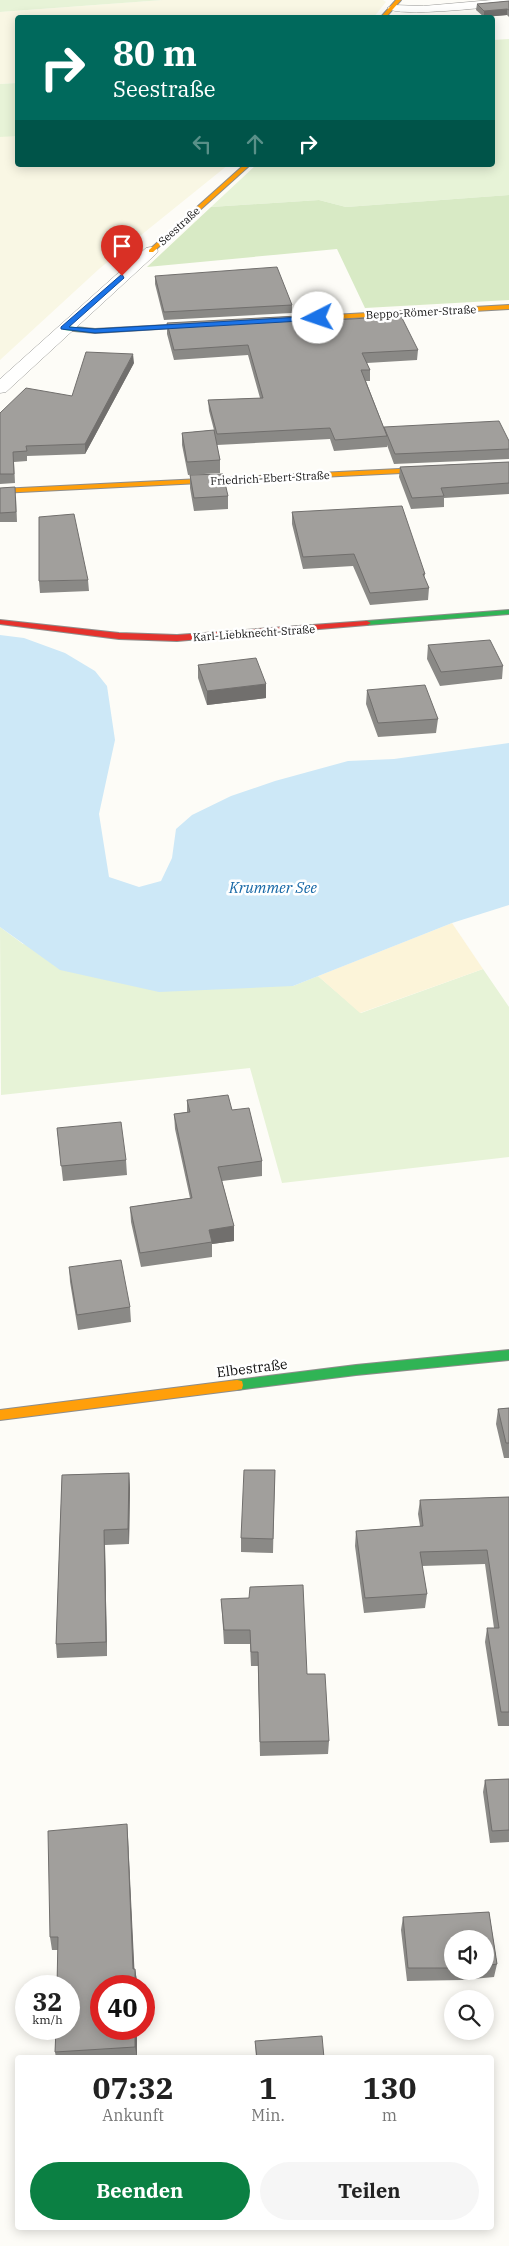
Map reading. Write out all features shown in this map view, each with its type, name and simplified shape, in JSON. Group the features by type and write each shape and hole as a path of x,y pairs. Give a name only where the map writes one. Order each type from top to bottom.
{"street":[{"path":"385,15 396,4 423,9 509,2"},
{"name":"Seestraße","path":"0,388 64,328 245,167"},
{"name":"Beppo-Römer-Straße","path":"250,322 509,307"},
{"path":"64,328 95,331 212,324"},
{"name":"Friedrich-Ebert-Straße","path":"0,491 509,465"},
{"name":"Karl-Liebknecht-Straße","path":"0,622 119,636 176,638 509,612"},
{"name":"Elbestraße","path":"0,1415 356,1370 509,1355"}],"shaded area":[{"path":"163,0 383,0 386,2 375,15 15,15 15,83 0,84 0,12"},
{"path":"15,135 15,167 226,167 99,269 0,360 0,136"}],"green space":[{"path":"0,0 163,0 0,12"},
{"path":"509,39 509,195 346,207 319,200 211,207 254,167 495,167 495,40"},
{"path":"15,83 15,136 0,137 0,84"},
{"path":"509,195 509,300 365,308 337,249 147,267 211,207 319,200 346,207"},
{"path":"0,927 23,944 293,986 318,976 361,1013 483,969 509,1007 509,1157 282,1183 250,1068 1,1095"}],"sand":[{"path":"452,923 483,969 360,1013 318,976"}],"water":[{"name":"Krummer See","path":"0,635 24,638 65,653 95,671 107,686 115,740 99,814 109,877 139,887 161,881 172,858 176,829 192,815 231,796 275,781 348,761 394,759 509,743 509,905 452,923 293,986 159,992 60,970 0,927"}],"building":[{"path":"509,1 509,10 484,11 477,4"},
{"path":"277,267 292,305 164,312 155,276"},
{"path":"298,316 301,322 401,316 418,350 362,353 370,370 361,370 387,436 335,440 330,428 217,434 208,400 263,398 248,345 174,350 167,323"},
{"path":"86,352 133,354 85,444 26,446 27,451 13,452 14,474 0,474 0,413 26,388 72,396"},
{"path":"499,421 509,441 509,449 395,454 384,427"},
{"path":"214,430 220,460 187,462 182,433"},
{"path":"509,462 509,483 441,488 444,496 412,498 400,467"},
{"path":"223,474 228,496 194,498 190,475"},
{"path":"15,487 16,512 0,513 0,488"},
{"path":"402,506 429,588 370,593 354,554 303,557 292,512"},
{"path":"74,514 88,580 39,581 39,517"},
{"path":"490,640 503,666 441,672 428,645"},
{"path":"256,658 266,684 207,691 198,665"},
{"path":"425,685 438,719 378,723 367,690"},
{"path":"228,1095 232,1110 249,1108 262,1161 218,1167 234,1226 209,1230 212,1242 140,1253 130,1207 192,1198 174,1114 190,1112 187,1100"},
{"path":"121,1122 126,1160 61,1166 57,1128"},
{"path":"121,1260 130,1307 77,1315 69,1267"},
{"path":"509,1408 509,1443 506,1443 498,1409"},
{"path":"244,1470 275,1470 273,1539 241,1538"},
{"path":"129,1473 128,1529 104,1530 106,1642 56,1644 62,1475"},
{"path":"509,1497 509,1712 501,1712 487,1628 499,1628 487,1550 420,1552 427,1594 365,1598 356,1531 423,1526 420,1500"},
{"path":"303,1585 307,1674 325,1674 329,1741 260,1742 258,1652 251,1652 250,1630 224,1630 221,1599 249,1598 250,1587"},
{"path":"509,1779 509,1830 492,1831 485,1780"},
{"path":"127,1824 133,1969 135,1969 135,1975 90,1975 90,2040 135,2040 135,2047 55,2052 56,2040 80,2040 80,1975 57,1975 58,1937 50,1937 48,1831"},
{"path":"489,1912 492,1930 444,1930 444,1968 408,1968 403,1917"},
{"path":"494,1944 497,1964 494,1964"},
{"path":"322,2036 324,2055 257,2055 255,2041"}],"traffic: fast":[{"path":"64,328 95,331 204,325"},
{"path":"367,623 509,612"},
{"path":"237,1385 356,1370 509,1355"}],"traffic: slow":[{"path":"385,15 399,0"},
{"path":"151,251 245,167"},
{"path":"262,321 509,307"},
{"path":"0,491 419,470"},
{"path":"0,1415 237,1385"}],"traffic: jam":[{"path":"419,470 509,465"},
{"path":"0,622 119,636 177,638 367,623"}],"route":[{"path":"122,276 64,328 95,331 318,318"}]}
